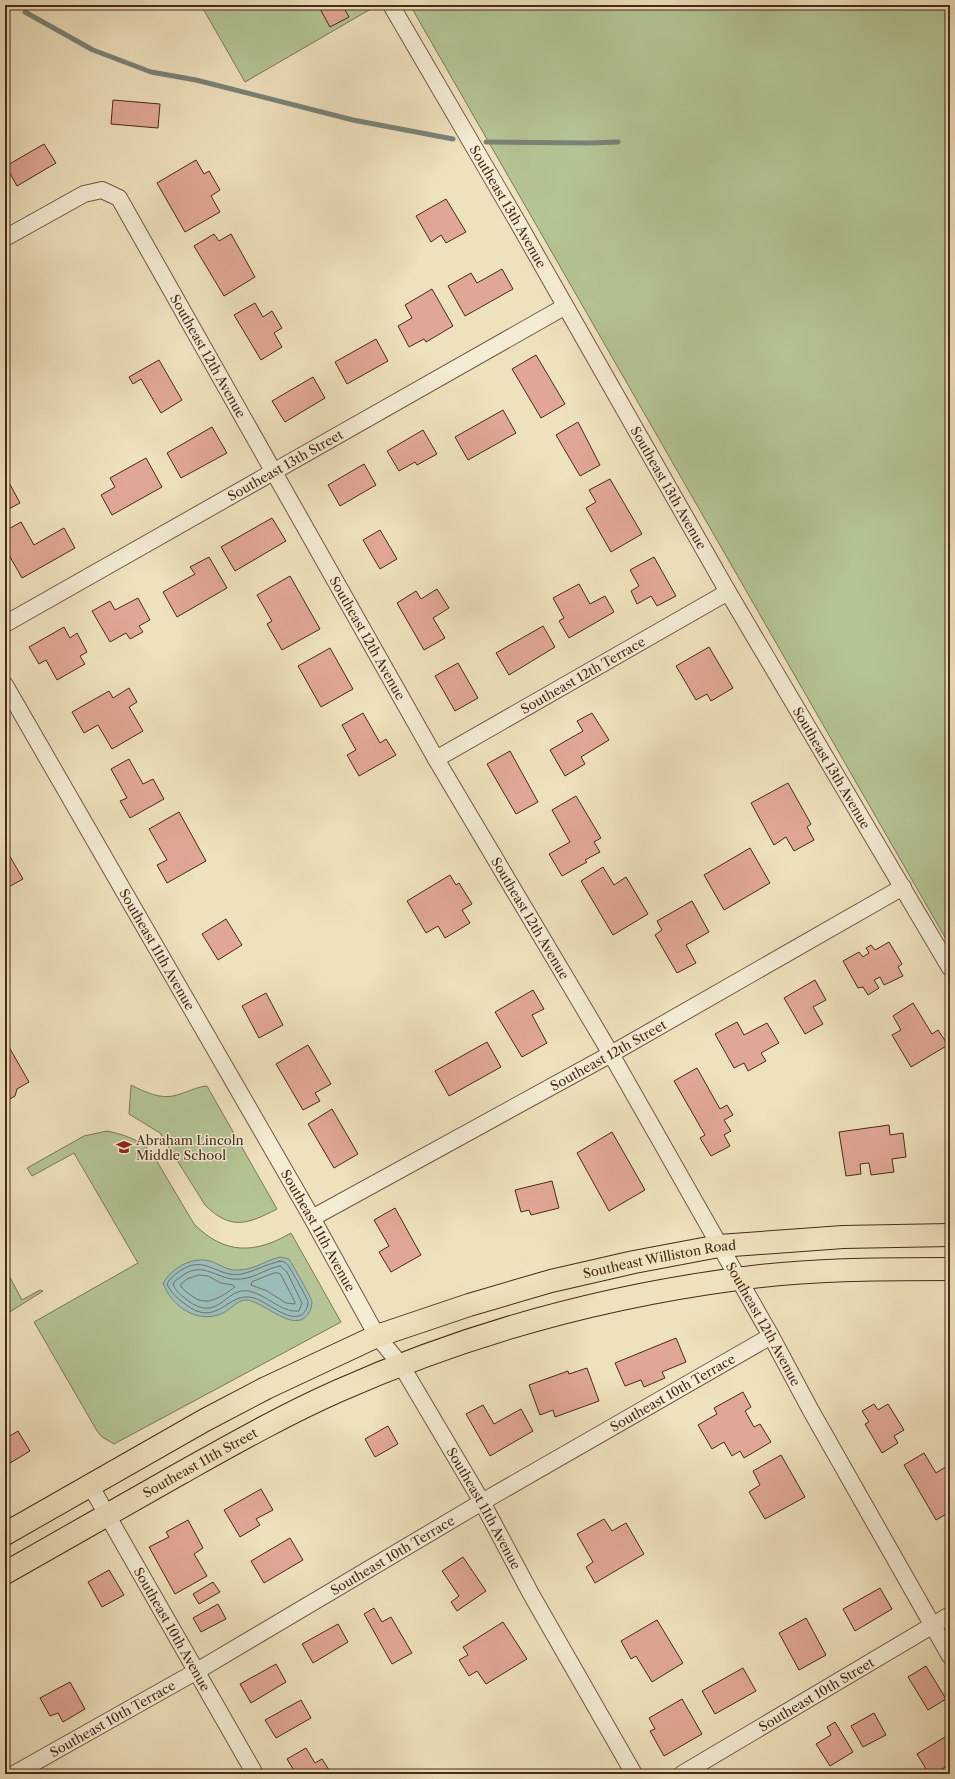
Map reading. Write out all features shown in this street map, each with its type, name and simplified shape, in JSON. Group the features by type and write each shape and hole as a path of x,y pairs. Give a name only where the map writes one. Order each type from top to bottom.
{"highway":[{"name":"Southeast Williston Road","path":"378,1336 469,1305 551,1281 634,1262 719,1246 843,1237 950,1235"},
{"path":"401,1365 483,1335 564,1313 644,1295 738,1278 805,1272 885,1269 950,1269"},
{"path":"5,1534 90,1485 266,1388 378,1336"},
{"name":"Southeast 11th Street","path":"5,1573 278,1419 339,1390 401,1365"},
{"path":"112,1473 129,1502"}],"street":[{"name":"Southeast 13th Avenue","path":"391,5 518,222 564,307 728,592 950,968"},
{"name":"Southeast 12th Avenue","path":"5,238 84,194 102,190 119,198 436,758 611,1054 950,1656"},
{"name":"Southeast 13th Street","path":"5,624 274,470 564,307"},
{"name":"Southeast 12th Terrace","path":"436,758 728,592"},
{"name":"Southeast 11th Avenue","path":"5,686 312,1218 378,1336 401,1365 482,1502 531,1594 634,1774"},
{"name":"Southeast 12th Street","path":"312,1218 611,1054 902,887"},
{"name":"Southeast 10th Terrace","path":"14,1774 197,1671 482,1502 771,1336"},
{"name":"Southeast 10th Avenue","path":"90,1485 255,1774"},
{"name":"Southeast 10th Street","path":"682,1774 932,1624 950,1615"}],"green space":[{"path":"201,5 376,5 376,6 245,82"},
{"path":"410,5 950,5 950,946"},
{"path":"131,1085 147,1093 165,1097 207,1086 277,1209 257,1218 240,1222 232,1222 223,1219 214,1213 205,1205 160,1133 129,1114"},
{"path":"107,1131 131,1138 142,1144 152,1153 194,1224 217,1241 229,1246 253,1248 278,1240 291,1233 341,1322 114,1444 102,1437 97,1431 34,1322 138,1263 74,1153 32,1176 27,1168 84,1136"},
{"path":"5,1268 22,1300 40,1290 43,1291 5,1315"}],"water":[{"path":"280,1257 289,1259 312,1302 310,1310 304,1318 297,1321 280,1316 246,1300 237,1303 226,1312 214,1316 204,1317 195,1315 179,1306 172,1299 163,1283 178,1267 191,1261 206,1260 229,1269 244,1270"}],"building":[{"path":"318,5 342,5 349,17 330,27"},
{"path":"113,100 160,104 158,128 111,124"},
{"path":"44,144 56,163 17,186 6,166"},
{"path":"196,160 204,174 209,171 220,190 211,196 220,212 185,232 157,183"},
{"path":"446,199 466,232 446,243 441,235 431,242 416,216"},
{"path":"214,234 219,241 231,234 255,277 224,296 194,246"},
{"path":"502,269 513,289 465,316 448,286 471,273 477,283"},
{"path":"432,289 453,326 426,342 424,339 409,347 398,326 412,318 405,305"},
{"path":"255,303 263,317 272,311 282,328 274,333 282,347 261,360 234,315"},
{"path":"376,339 388,361 347,384 335,362"},
{"path":"536,355 565,404 541,418 512,369"},
{"path":"159,360 182,400 161,413 141,379 133,384 129,377"},
{"path":"313,377 325,398 285,422 272,401"},
{"path":"503,410 516,433 468,460 455,437"},
{"path":"578,422 600,465 580,476 556,435"},
{"path":"212,427 227,453 181,478 167,453"},
{"path":"423,430 437,454 417,465 415,462 399,471 387,451"},
{"path":"146,458 162,487 112,515 101,495 115,487 110,478"},
{"path":"364,464 376,485 340,506 328,485"},
{"path":"5,475 20,503 5,511"},
{"path":"610,479 642,534 611,552 586,508 596,502 589,490"},
{"path":"272,518 286,541 235,571 221,547"},
{"path":"21,522 34,545 64,528 75,548 22,578 5,548 5,531"},
{"path":"380,530 397,559 380,569 363,540"},
{"path":"209,557 227,588 177,617 163,592 195,574 190,567"},
{"path":"654,557 676,596 657,606 651,596 637,604 631,591 639,586 630,570"},
{"path":"290,576 320,629 282,650 267,624 272,621 257,595"},
{"path":"579,584 590,604 605,596 614,612 569,638 559,621 564,618 553,598"},
{"path":"437,589 449,608 433,618 445,638 424,650 397,603 416,591 421,599"},
{"path":"138,598 150,620 139,626 143,632 130,639 126,633 110,642 92,611 110,601 115,610"},
{"path":"543,626 555,647 509,675 496,653"},
{"path":"64,627 70,638 77,633 87,652 80,656 85,664 57,680 46,660 39,664 29,647"},
{"path":"709,647 733,688 711,701 707,694 696,700 676,666"},
{"path":"330,648 353,689 321,707 298,666"},
{"path":"458,663 478,698 455,711 435,676"},
{"path":"129,688 137,702 129,707 143,731 112,749 98,725 84,733 72,712 109,691 113,698"},
{"path":"363,713 380,743 386,739 396,755 359,776 347,755 356,750 342,725"},
{"path":"592,713 609,740 581,757 585,764 565,776 550,750 583,731 577,721"},
{"path":"510,751 538,802 516,814 487,764"},
{"path":"129,759 143,784 153,779 164,799 130,818 120,801 127,798 111,769"},
{"path":"788,783 811,824 807,827 814,840 794,851 786,837 774,845 751,803"},
{"path":"576,796 601,838 594,842 600,852 585,860 587,862 562,876 549,854 570,842 552,810"},
{"path":"179,812 206,861 167,883 157,865 167,860 149,829"},
{"path":"5,848 23,879 5,889"},
{"path":"750,848 770,883 724,910 704,875"},
{"path":"603,867 614,885 626,877 648,914 613,935 581,881"},
{"path":"450,875 456,885 459,883 472,904 462,910 470,923 445,938 438,926 426,933 407,901"},
{"path":"692,901 709,932 686,945 696,963 677,973 655,935 662,930 657,921"},
{"path":"226,919 242,945 218,960 202,934"},
{"path":"889,942 902,964 898,967 903,976 884,985 880,977 874,980 879,988 868,995 863,987 858,988 843,961 859,952 863,957 869,953 866,948 871,945 875,950"},
{"path":"815,980 826,1000 813,1007 823,1024 805,1034 784,998"},
{"path":"533,990 544,1009 532,1015 547,1043 522,1057 495,1012"},
{"path":"266,993 283,1025 259,1038 242,1006"},
{"path":"913,1003 932,1034 938,1030 948,1045 911,1067 892,1035 901,1030 893,1016"},
{"path":"737,1022 744,1035 767,1023 779,1043 761,1053 766,1061 748,1071 744,1063 734,1068 715,1034"},
{"path":"5,1040 29,1082 17,1089 15,1096 5,1102"},
{"path":"487,1042 501,1067 449,1096 435,1071"},
{"path":"308,1045 331,1084 315,1093 320,1101 303,1110 276,1064"},
{"path":"697,1068 720,1109 727,1105 733,1115 724,1120 731,1131 724,1135 730,1146 711,1156 700,1138 705,1135 674,1081"},
{"path":"332,1109 358,1154 334,1168 308,1124"},
{"path":"889,1125 890,1135 903,1133 906,1157 892,1159 894,1172 871,1175 869,1163 860,1164 861,1174 846,1176 839,1132"},
{"path":"612,1132 645,1190 609,1211 577,1153"},
{"path":"552,1181 559,1208 531,1215 529,1210 521,1212 515,1190"},
{"path":"395,1208 421,1255 391,1272 379,1252 389,1246 374,1220"},
{"path":"676,1338 686,1362 662,1372 665,1378 644,1387 641,1380 625,1386 615,1363"},
{"path":"587,1368 599,1401 555,1417 553,1410 540,1415 529,1385 568,1371 569,1374"},
{"path":"743,1392 751,1407 745,1411 754,1427 760,1424 771,1442 744,1458 740,1451 732,1456 724,1442 712,1449 698,1425 717,1414 714,1408"},
{"path":"874,1404 878,1410 888,1404 904,1430 894,1436 898,1443 882,1453 865,1424 869,1422 862,1411"},
{"path":"483,1405 494,1424 521,1409 533,1431 490,1456 466,1414"},
{"path":"388,1426 398,1444 375,1457 365,1439"},
{"path":"18,1431 30,1451 5,1466 5,1439"},
{"path":"924,1453 936,1473 950,1464 950,1512 936,1520 904,1465"},
{"path":"781,1455 805,1497 765,1519 749,1492 760,1485 753,1471"},
{"path":"261,1489 273,1510 256,1519 260,1525 240,1537 224,1510"},
{"path":"604,1519 612,1531 626,1523 644,1554 595,1583 586,1567 593,1562 577,1534"},
{"path":"188,1520 203,1548 194,1554 207,1576 175,1594 149,1547 169,1537 166,1532"},
{"path":"290,1538 303,1560 264,1583 251,1561"},
{"path":"463,1557 486,1591 457,1611 451,1602 459,1596 442,1571"},
{"path":"109,1570 124,1595 102,1607 88,1582"},
{"path":"213,1582 220,1592 199,1604 193,1594"},
{"path":"880,1588 892,1609 855,1631 843,1609"},
{"path":"218,1604 226,1619 201,1632 193,1618"},
{"path":"374,1608 382,1622 391,1617 412,1653 392,1664 364,1614"},
{"path":"806,1618 826,1655 799,1670 779,1633"},
{"path":"657,1620 683,1663 652,1682 636,1656 631,1659 621,1641"},
{"path":"503,1622 527,1659 486,1684 477,1671 469,1676 459,1660 468,1655 463,1647"},
{"path":"338,1624 348,1642 313,1663 302,1644"},
{"path":"276,1664 286,1682 251,1703 240,1684"},
{"path":"926,1666 946,1699 928,1710 908,1677"},
{"path":"743,1668 756,1691 715,1714 702,1691"},
{"path":"70,1682 85,1709 63,1722 58,1713 50,1716 40,1698"},
{"path":"682,1699 702,1734 664,1756 650,1731 655,1729 649,1718"},
{"path":"301,1700 311,1718 276,1738 265,1720"},
{"path":"874,1713 886,1735 863,1747 851,1726"},
{"path":"835,1722 853,1752 830,1766 816,1744 831,1735 827,1727"},
{"path":"950,1734 950,1764 934,1774 929,1774 917,1754"},
{"path":"306,1748 315,1763 322,1759 329,1770 322,1774 296,1774 287,1759"}],"waterway":[{"path":"25,12 93,50 151,72 196,80 353,120 453,139"},
{"path":"486,142 618,142"}],"place":[{"name":"Abraham Lincoln Middle School","path":"124,1147"}]}
